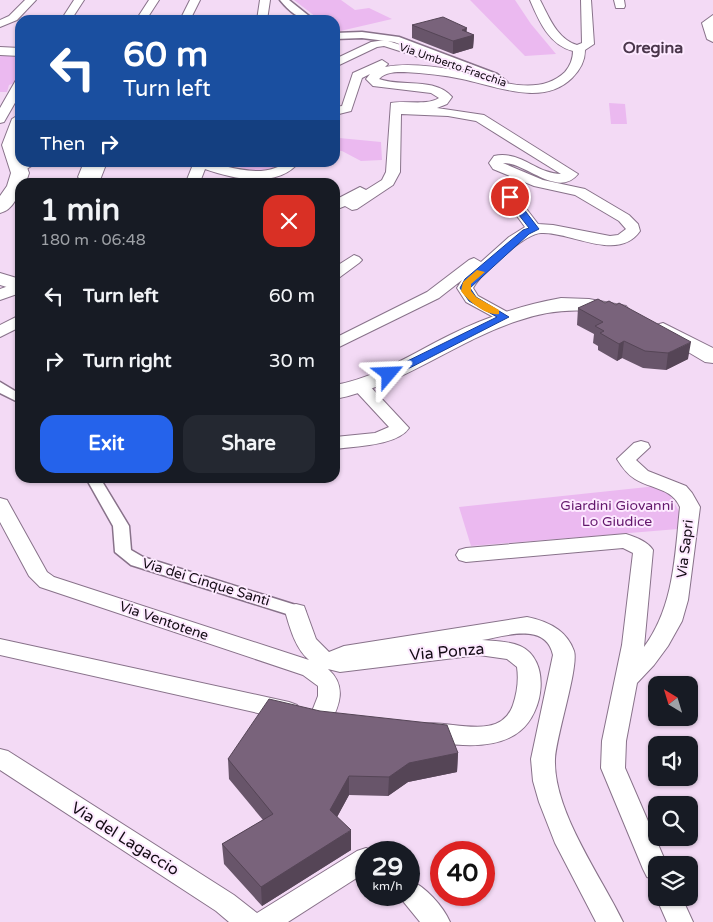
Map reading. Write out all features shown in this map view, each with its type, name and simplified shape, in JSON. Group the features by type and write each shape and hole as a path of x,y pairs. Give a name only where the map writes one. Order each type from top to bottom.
{"street":[{"path":"13,18 5,16 3,13 16,0"},
{"path":"16,15 31,0"},
{"path":"69,15 79,0"},
{"path":"144,15 154,0"},
{"path":"188,15 195,0"},
{"path":"263,15 265,0"},
{"path":"284,0 302,15"},
{"path":"535,0 546,24 563,44 579,49 588,44 586,0"},
{"path":"0,24 13,18"},
{"path":"713,18 707,23 713,39"},
{"path":"340,36 362,35 396,39 494,76 502,82"},
{"name":"Via Umberto Fracchia","path":"340,61 373,45 386,43 516,87"},
{"path":"352,206 388,182 393,172 392,144 395,108 398,105 431,105 443,102 446,98 434,90 387,86 372,81 372,77 378,72 398,68 463,76 516,87 539,88 562,81 571,73 578,60 579,49"},
{"path":"0,51 15,52"},
{"name":"Via Umberto Fracchia","path":"340,110 347,108 358,76 361,73 382,64 398,68"},
{"path":"0,118 15,92"},
{"path":"340,342 433,295 512,232 546,229 608,240 624,237 633,230 624,218 580,192 538,183 498,166 498,160 513,158 549,176 564,177 570,174 483,119 456,113 396,110"},
{"path":"15,132 10,145 15,151"},
{"path":"19,178 24,167"},
{"path":"91,178 95,177 98,167"},
{"path":"213,167 240,178 274,173 290,167"},
{"path":"340,203 382,176 393,172"},
{"path":"0,208 15,189"},
{"path":"510,197 530,231"},
{"path":"504,317 472,299 465,288 469,281 530,231"},
{"path":"340,270 354,260"},
{"path":"0,279 15,284"},
{"path":"0,295 15,288"},
{"path":"340,391 361,387 504,317 535,307 584,303 617,310 642,318 713,357"},
{"path":"0,332 15,324"},
{"path":"0,386 15,397"},
{"path":"340,442 378,438 400,428 361,387"},
{"name":"Via Sapri","path":"627,679 643,665 660,644 676,612 680,594 690,507 688,499 679,491 633,472 626,459 641,447"},
{"name":"Via dei Cinque Santi","path":"96,483 121,526 123,552 136,561 296,611 302,633 312,651 332,663 340,664"},
{"name":"Via Ventotene","path":"0,504 40,576 47,582 311,669 330,686 332,692 331,720"},
{"path":"466,555 585,553 626,541 643,550 633,645 614,741 613,768 650,856"},
{"name":"Via Ponza","path":"406,729 490,735 507,730 520,718 525,707 529,686 527,663 514,652 479,647 340,664 336,659 344,654 527,625 538,626 552,636 562,647 564,655 543,759 544,771 553,807 610,922"},
{"path":"0,647 331,720"},
{"name":"Via del Lagaccio","path":"0,758 210,893 248,922"},
{"path":"265,922 355,866"},
{"path":"420,903 437,922"},
{"path":"673,906 680,922"}],"green space":[{"path":"294,0 341,0 355,10 369,8 392,19 340,31 340,15 314,15"},
{"path":"470,0 515,0 531,24 556,54 525,56"},
{"path":"0,55 15,56 15,83 9,85 7,92 0,92"},
{"path":"609,103 625,104 627,124 611,124"},
{"path":"340,138 381,142 382,160 361,161 340,151"},
{"path":"240,167 276,167 263,170"},
{"name":"Giardini Giovanni Lo Giudice","path":"657,486 669,493 683,519 678,529 471,546 459,507"}],"building":[{"path":"443,17 467,28 462,30 474,35 453,41 412,25"},
{"path":"598,299 605,303 609,301 616,305 619,303 691,342 668,353 645,351 624,341 619,344 600,333 604,331 595,326 603,322 578,308"},
{"path":"269,699 320,711 447,725 458,753 409,763 389,777 349,776 330,810 351,830 261,887 222,844 273,814 228,759"}],"slow traffic":[{"path":"480,272 469,281 465,288 466,291 472,299 495,312"}],"district":[{"name":"Oregina","path":"653,48"}],"route":[{"path":"389,374 504,317 472,299 465,288 469,281 526,232 534,229 530,221 510,197"}]}
